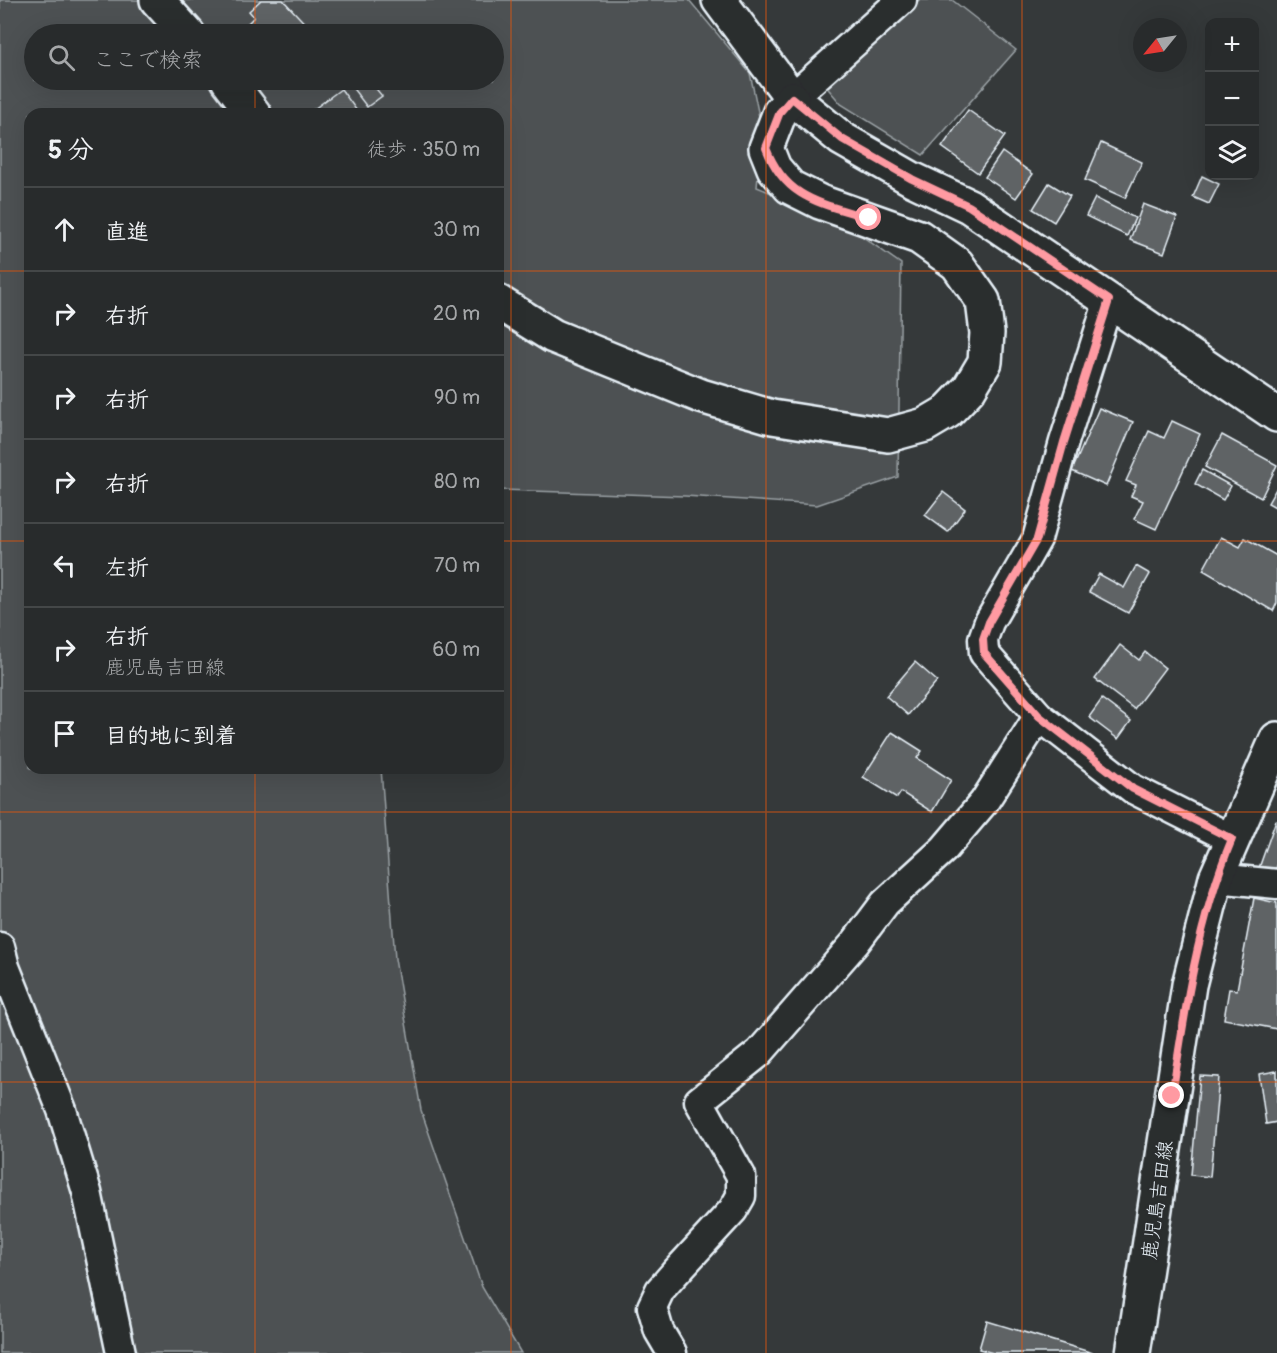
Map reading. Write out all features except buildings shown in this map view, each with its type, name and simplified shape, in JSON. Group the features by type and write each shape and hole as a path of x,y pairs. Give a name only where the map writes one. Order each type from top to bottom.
{"street":[{"path":"157,0 179,24"},
{"path":"719,0 792,98 842,139 912,179 969,206 1277,415"},
{"path":"504,306 553,336 700,396 772,417 888,435 925,425 947,412 969,389 985,362 987,333 983,301 957,264 919,237 820,202 790,188 774,168 766,148 780,112 792,98 902,0"},
{"path":"236,90 249,108"},
{"path":"1109,300 1064,442 1037,539 989,622 983,639 984,653 1039,716 1133,789 1232,839"},
{"path":"672,1353 659,1331 652,1307 660,1290 734,1210 741,1196 741,1176 699,1101 759,1053 855,943 885,903 944,849 984,802 1039,716"},
{"name":"鹿児島吉田線","path":"1133,1353 1189,985 1216,878 1277,739"},
{"path":"1216,878 1277,884"},
{"path":"0,947 69,1130 87,1192 121,1353"}],"shaded area":[{"path":"0,0 689,0 750,73 762,131 757,187 842,222 901,264 898,477 817,505 685,496 504,490 504,108 24,108 24,774 381,774 395,959 421,1110 482,1287 521,1353 0,1353"},
{"path":"915,0 952,0 1016,50 923,155 841,104 824,84"}],"route":[{"path":"869,218 820,202 790,188 774,168 766,148 780,112 792,98 842,139 912,179 969,206 1109,300 1064,442 1037,539 989,622 983,639 984,653 1039,716 1133,789 1232,839 1216,878 1189,985 1172,1096"}]}
